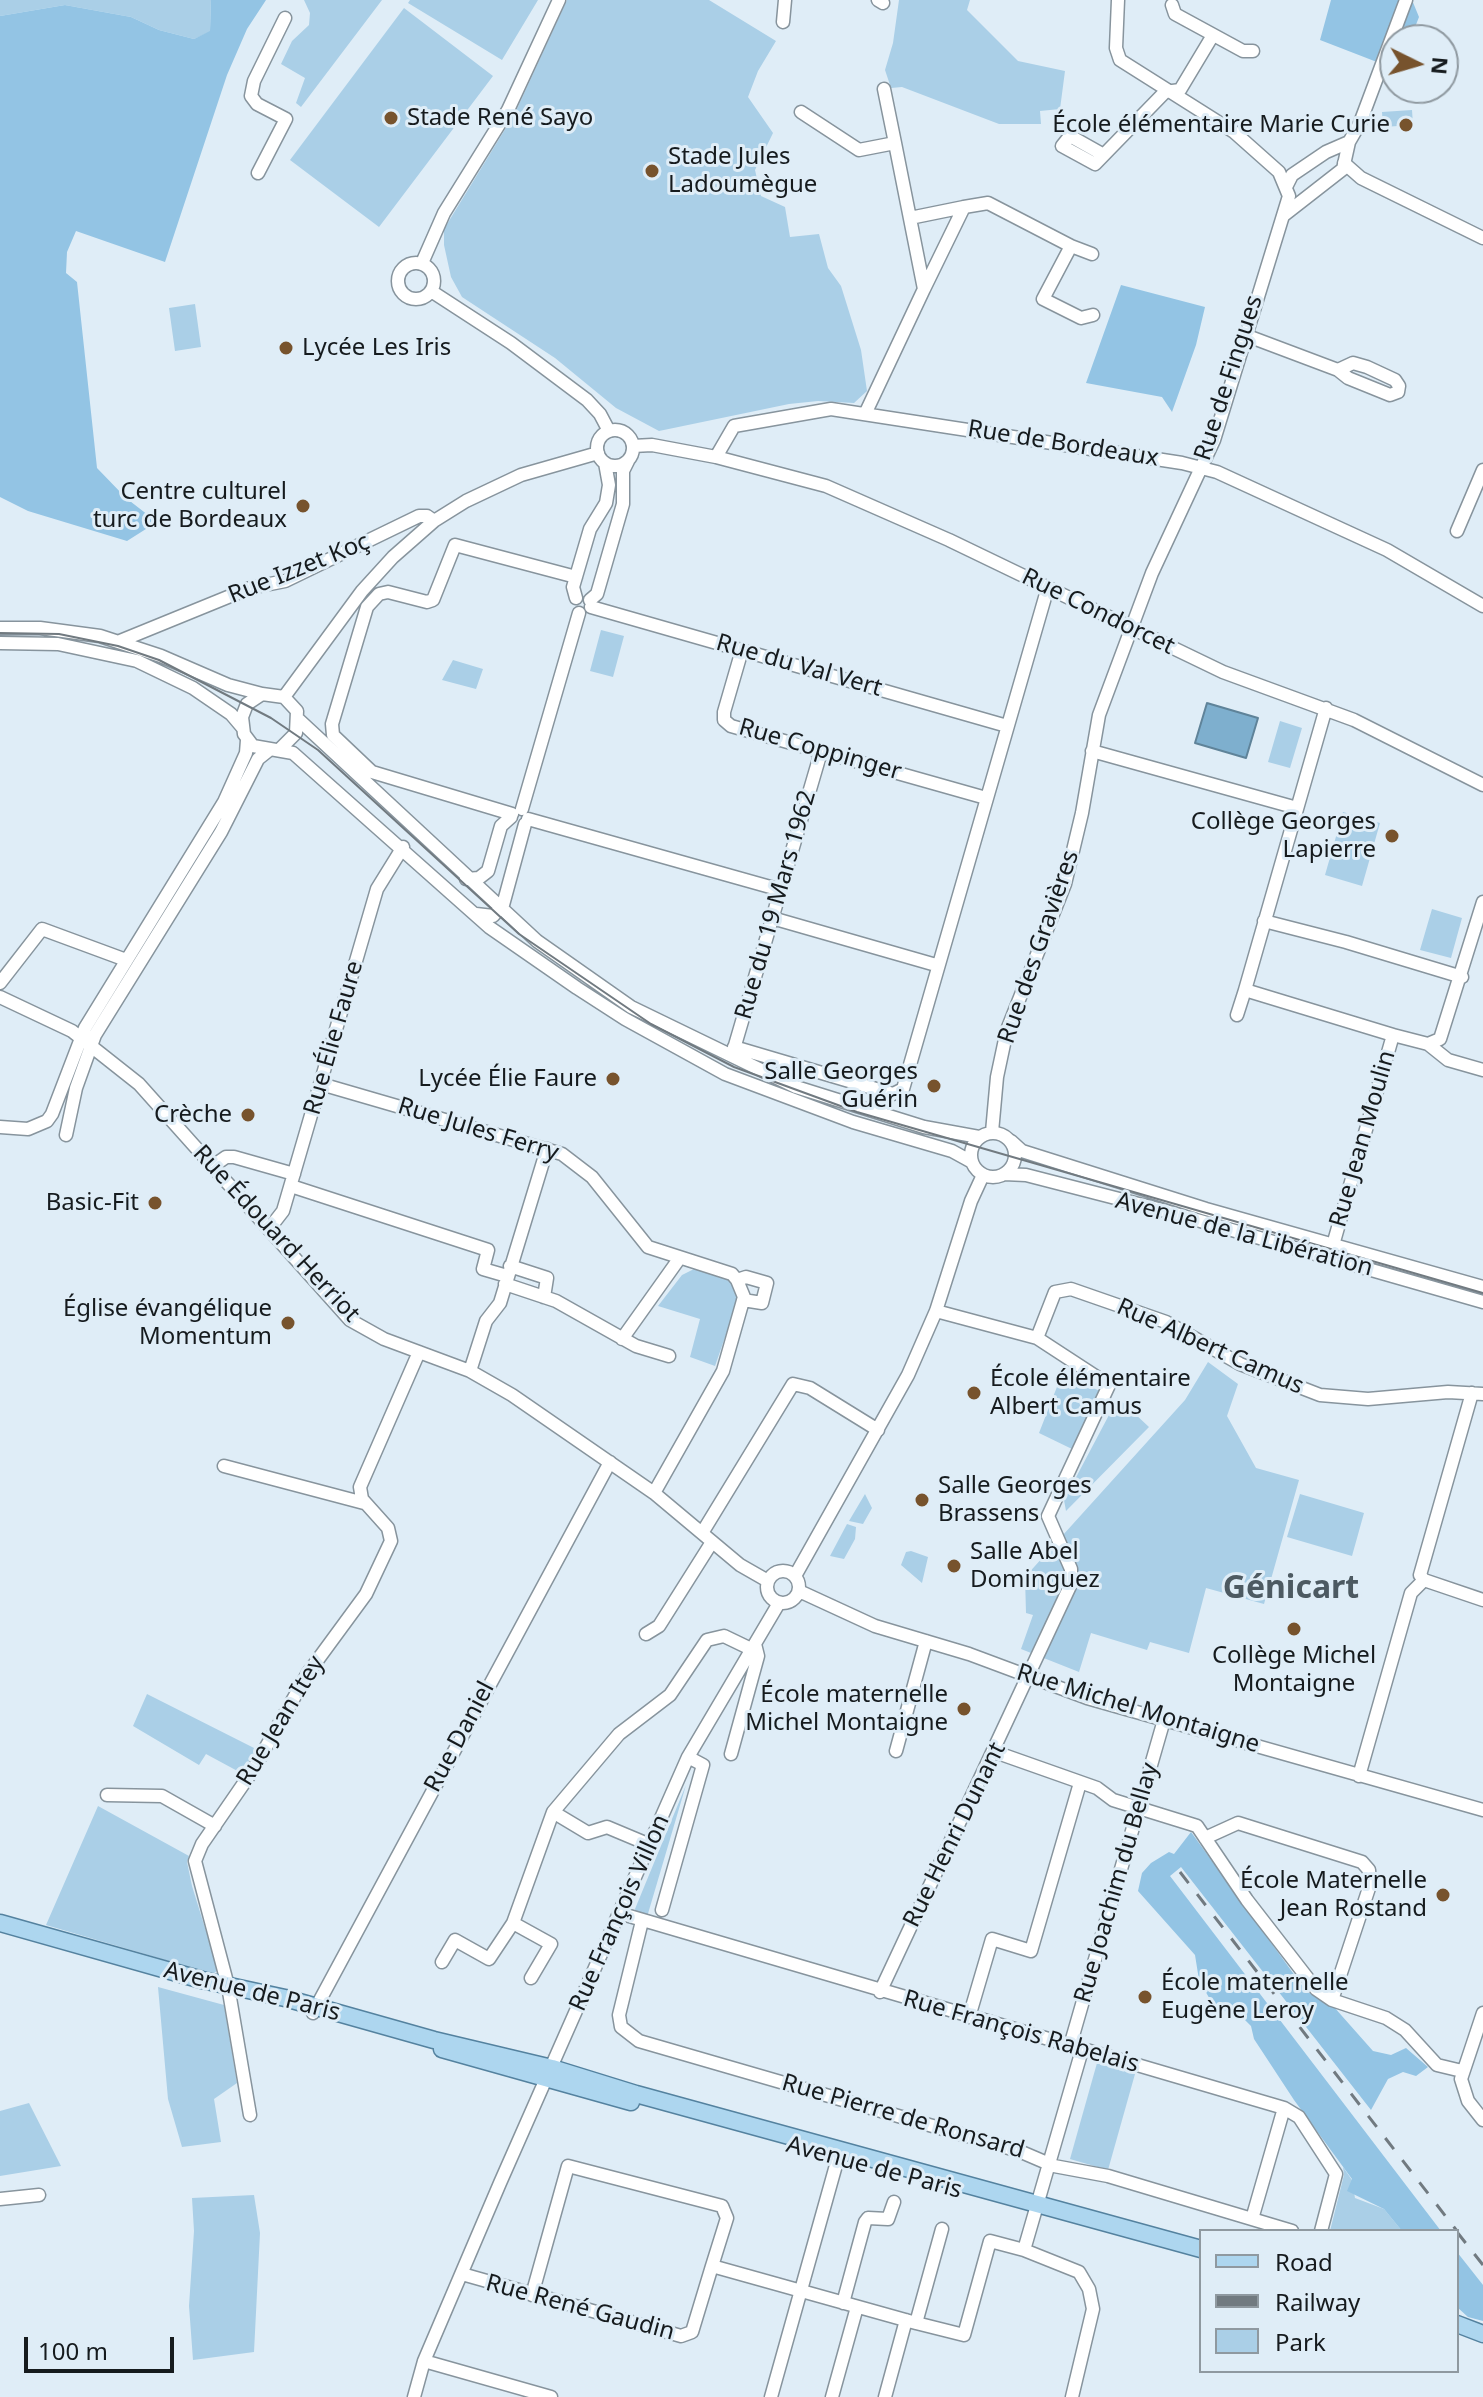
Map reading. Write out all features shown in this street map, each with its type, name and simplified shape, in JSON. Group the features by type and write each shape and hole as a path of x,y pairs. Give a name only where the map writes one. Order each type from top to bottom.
{"main road":[{"name":"Avenue de Paris","path":"0,1923 229,1991"},
{"name":"Avenue de Paris","path":"0,1932 229,1991 314,2009 838,2158 1199,2248"},
{"name":"Avenue de Paris","path":"314,2009 464,2057 622,2090 1199,2257"}],"street":[{"path":"422,263 444,213 508,110 559,0"},
{"path":"783,22 785,0"},
{"path":"1118,0 1116,48 1120,60 1234,132 1289,186"},
{"path":"1343,165 1349,142 1360,123 1406,0"},
{"path":"1172,5 1175,14 1243,51 1253,51"},
{"path":"258,173 286,119 257,104 251,96 254,81 285,18"},
{"path":"1102,154 1165,92 1180,90 1213,35"},
{"path":"884,89 924,289"},
{"path":"801,112 859,150 895,143"},
{"path":"1289,186 1332,150 1349,142"},
{"path":"1332,150 1343,165 1361,178 1483,238"},
{"path":"1289,186 1343,165"},
{"name":"Rue de Fingues","path":"1132,626 1214,440 1284,215 1289,186"},
{"path":"910,218 988,203 1092,254"},
{"path":"866,412 964,207"},
{"path":"1071,246 1043,299 1081,318 1093,315"},
{"path":"411,263 422,263 433,275 431,291 416,299 399,289 401,269 411,263"},
{"path":"431,291 521,350 587,400 600,414 609,431"},
{"path":"1245,335 1338,370"},
{"name":"Rue de Bordeaux","path":"716,457 728,432 746,422 810,410 866,412 1200,468 1387,550 1483,606"},
{"path":"633,446 624,433 609,431 600,437 601,458 609,485 606,503 590,529 576,577 455,545 433,600 427,602 388,592 379,594 367,607 332,724 333,735 372,772 781,890"},
{"path":"633,446 660,446 716,457"},
{"path":"475,913 488,917 501,909 510,882 520,817 587,607 597,594 623,504 623,471 633,446"},
{"name":"Rue Condorcet","path":"716,457 826,486 1132,626 1223,672 1326,708 1409,745 1479,783"},
{"path":"284,697 362,591 393,557 434,521 466,501 521,475 601,458 619,466 628,461"},
{"path":"1457,531 1483,470"},
{"name":"Rue Izzet Koç","path":"120,641 250,588 285,581 419,516 427,516 434,521"},
{"name":"Rue du Val Vert","path":"576,577 573,592 576,598 585,596 587,607 1007,726"},
{"path":"732,1053 899,1093 1048,587"},
{"path":"161,625 156,640 161,656"},
{"name":"Rue des Gravières","path":"992,1132 997,1077 1007,1030 1065,884 1099,715 1132,626"},
{"path":"0,628 68,631 120,641 228,685 284,697 292,703 299,720 466,879 551,952 631,1007 732,1053 796,1087 924,1127 979,1137 992,1132 1011,1141 1014,1160 1004,1174 983,1175"},
{"path":"0,643 58,644 137,661 193,688 231,714 242,727 247,740 246,753 224,802 126,960 47,1121 28,1129 0,1127"},
{"name":"Rue Coppinger","path":"742,650 724,720 731,726 986,798"},
{"path":"242,727 247,704 262,694"},
{"path":"1237,1015 1326,708"},
{"path":"66,1135 85,1042 221,832 258,759 294,738 299,720"},
{"path":"247,740 293,753 322,775 498,934 602,1004 706,1066 791,1101 952,1151 972,1162 983,1175"},
{"path":"1092,751 1297,808"},
{"name":"Rue du 19 Mars 1962","path":"732,1053 821,752"},
{"path":"466,879 479,878 488,871 501,826 520,817"},
{"name":"Rue Élie Faure","path":"269,1229 283,1211 377,889 403,847"},
{"path":"488,871 492,877 510,882"},
{"name":"Rue Jean Moulin","path":"1333,1245 1393,1035 1428,1044 1440,1039 1462,977 1483,902"},
{"path":"772,918 936,965"},
{"path":"1264,921 1462,977"},
{"path":"0,983 42,929 126,960"},
{"path":"1245,990 1393,1035"},
{"name":"Rue Édouard Herriot","path":"0,997 85,1042 139,1084 350,1320 371,1333 470,1371 512,1395 654,1493 740,1565 768,1581"},
{"path":"1428,1044 1448,1060 1483,1070"},
{"name":"Rue Jules Ferry","path":"321,1084 547,1149 579,1164 648,1247 732,1274 737,1280 746,1277 767,1283 762,1303 743,1300"},
{"path":"972,1162 971,1151 979,1137"},
{"name":"Avenue de la Libération","path":"1011,1141 1033,1154 1483,1287"},
{"path":"470,1371 486,1321 500,1303 547,1149"},
{"path":"213,1166 226,1157 234,1157 431,1233 488,1250 509,1271 550,1299 622,1339 669,1356"},
{"name":"Avenue de la Libération","path":"1004,1174 1026,1175 1162,1210 1483,1302"},
{"path":"795,1576 780,1571 768,1581 767,1592 779,1603 791,1601 799,1591 795,1576 908,1375 936,1311 971,1201 983,1175"},
{"path":"488,1250 483,1269 544,1275 550,1299"},
{"path":"622,1339 679,1259"},
{"path":"654,1493 723,1371 743,1300 737,1280"},
{"name":"Rue Albert Camus","path":"1037,1338 1055,1292 1071,1289 1139,1311 1185,1332 1240,1364 1320,1395 1368,1399 1477,1393"},
{"path":"936,1311 1037,1338"},
{"name":"Rue Henri Dunant","path":"880,1992 1030,1678 1071,1584 1071,1569 1048,1516 1109,1385 1037,1338"},
{"path":"364,1503 360,1494 361,1482 419,1352"},
{"path":"646,1634 659,1626 793,1384 810,1388 878,1430"},
{"path":"1477,1393 1420,1575 1424,1580 1483,1600"},
{"name":"Rue Daniel","path":"314,2009 610,1462"},
{"path":"224,1466 364,1503"},
{"name":"Rue Jean Itey","path":"250,2115 229,1991 194,1870 197,1852 253,1770 308,1673 374,1580 392,1535 364,1503"},
{"path":"1359,1776 1411,1593 1424,1580"},
{"name":"Rue Michel Montaigne","path":"799,1591 875,1626 1030,1678 1164,1720 1483,1810"},
{"name":"Rue François Villon","path":"414,2397 424,2361 688,1757 779,1603"},
{"path":"442,1962 455,1940 489,1959 513,1923 553,1812 619,1734 670,1695 707,1640 724,1636 753,1646"},
{"path":"896,1751 926,1641"},
{"name":"Rue François Villon","path":"731,1754 758,1656 753,1646"},
{"name":"Rue Joachim du Bellay","path":"1024,2250 1164,1720"},
{"path":"995,1752 1097,1788 1113,1800 1195,1824 1302,1975 1332,2000 1386,2018 1405,2030 1437,2065 1462,2071"},
{"name":"Rue François Villon","path":"662,1910 703,1765 688,1757"},
{"path":"969,2017 992,1939 1031,1951 1080,1783"},
{"path":"107,1795 162,1796 215,1826"},
{"path":"553,1812 588,1833 607,1827 650,1845"},
{"path":"1205,1838 1238,1823 1362,1862 1369,1870 1370,1885 1332,2000"},
{"name":"Rue François Rabelais","path":"619,1913 1284,2108 1299,2117 1336,2174 1322,2229"},
{"name":"Rue Pierre de Ronsard","path":"642,1921 619,2015 621,2027 628,2035 1019,2151 1049,2163 1108,2176 1285,2229"},
{"path":"513,1923 551,1944 531,1978"},
{"path":"1483,2013 1462,2071 1462,2087 1483,2120"},
{"path":"1252,2219 1284,2108"},
{"path":"771,2397 838,2158"},
{"path":"532,2295 568,2166 722,2206 727,2218 712,2266 857,2307 914,2318 964,2335 990,2241 1024,2250 1079,2272 1089,2289 1093,2309 1072,2397"},
{"path":"0,2199 39,2195"},
{"path":"843,2303 865,2222 868,2218 888,2219 894,2202"},
{"path":"885,2397 942,2229"},
{"name":"Rue René Gaudin","path":"462,2274 685,2336 694,2327 712,2266"},
{"path":"832,2397 857,2307"},
{"path":"424,2361 551,2397"}],"green space":[{"path":"0,0 211,0 210,32 194,39 159,30 131,17 65,5 0,16"},
{"path":"304,0 382,0 301,107 296,103 305,78 281,64 292,41 309,25 310,13"},
{"path":"410,0 538,0 502,60 408,3"},
{"path":"567,0 709,0 776,41 758,71 748,97 773,133 755,170 761,196 785,207 790,237 819,234 828,268 841,286 861,350 867,391 854,403 818,401 789,404 659,431 616,408 555,358 462,297 451,277 444,229 515,113"},
{"path":"899,0 970,0 967,10 1018,61 1065,71 1060,109 1040,111 1041,124 999,124 902,87 891,88 885,70 893,43"},
{"name":"Stade René Sayo","path":"404,8 493,76 379,227 290,160"},
{"path":"1412,110 1413,125 1383,127 1382,112"},
{"path":"195,304 201,347 175,351 169,308"},
{"path":"601,630 624,636 613,677 590,671"},
{"path":"453,660 483,669 476,689 442,680"},
{"path":"1280,721 1302,728 1290,768 1268,762"},
{"path":"1343,812 1380,823 1362,886 1325,875"},
{"path":"1432,909 1462,918 1451,958 1420,950"},
{"path":"696,1268 724,1275 736,1285 739,1297 715,1366 690,1357 700,1319 658,1306 682,1275"},
{"path":"1208,1362 1238,1384 1227,1416 1256,1468 1299,1480 1264,1604 1206,1588 1189,1653 1150,1642 1147,1650 1091,1633 1079,1672 1021,1649 1033,1615 1026,1613 1025,1577 1185,1400"},
{"path":"1062,1374 1100,1391 1072,1449 1039,1433"},
{"path":"1118,1398 1149,1427 1066,1511 1064,1500"},
{"path":"865,1494 872,1508 863,1524 849,1521"},
{"path":"1300,1494 1364,1513 1352,1556 1287,1537"},
{"path":"847,1524 856,1527 855,1539 844,1559 830,1556"},
{"path":"906,1552 928,1557 922,1583 901,1565"},
{"path":"147,1694 256,1749 243,1774 206,1754 199,1765 133,1726"},
{"path":"686,1785 647,1917 636,1913 635,1909"},
{"path":"98,1806 189,1856 187,1862 192,1886 218,1970 213,1974 46,1925"},
{"path":"158,1987 224,2005 237,2083 214,2099 221,2142 182,2147 168,2099"},
{"path":"1097,2063 1135,2074 1108,2170 1070,2159"},
{"path":"29,2103 61,2166 0,2176 0,2111"},
{"path":"1343,2167 1352,2180 1355,2198 1384,2209 1400,2229 1330,2229 1344,2175"},
{"path":"254,2195 260,2233 254,2352 193,2360 189,2306 194,2231 192,2198"}],"shaded area":[{"path":"211,0 266,0 247,29 227,75 165,262 76,231 67,252 66,273 77,282 97,468 126,498 157,522 127,541 28,511 0,497 0,16 65,5 131,17 159,30 194,39 210,31"},
{"path":"1331,0 1412,0 1419,17 1416,24 1379,24 1379,63 1320,40"},
{"path":"1121,285 1205,307 1196,345 1172,412 1162,397 1086,383"},
{"path":"1207,703 1258,718 1246,758 1195,743"},
{"path":"1191,1832 1306,1991 1334,2007 1373,2051 1391,2055 1406,2048 1428,2067 1416,2076 1403,2072 1388,2079 1371,2110 1181,1867 1170,1876 1439,2229 1400,2229 1384,2209 1347,2191 1352,2179 1294,2100 1254,2039 1251,2026 1238,2013 1216,2010 1199,1980 1195,1955 1138,1891 1142,1873 1151,1863 1169,1852 1174,1854"},
{"path":"1459,2255 1483,2285 1483,2321 1468,2317 1459,2309"}],"tram line":[{"path":"0,633 59,634 118,646 159,660 271,718 318,750 519,934 651,1024 734,1067 857,1112 1483,1293"}],"railway":[{"path":"1180,1872 1455,2229"},
{"path":"1459,2235 1483,2265"}],"place":[{"name":"Stade René Sayo","path":"391,118"},
{"name":"École élémentaire Marie Curie","path":"1406,125"},
{"name":"Stade Jules Ladoumègue","path":"652,171"},
{"name":"Lycée Les Iris","path":"286,348"},
{"name":"Centre culturel turc de Bordeaux","path":"303,506"},
{"name":"Collège Georges Lapierre","path":"1392,836"},
{"name":"Lycée Élie Faure","path":"613,1079"},
{"name":"Salle Georges Guérin","path":"934,1086"},
{"name":"Crèche","path":"248,1115"},
{"name":"Basic-Fit","path":"155,1203"},
{"name":"Église évangélique Momentum","path":"288,1323"},
{"name":"École élémentaire Albert Camus","path":"974,1393"},
{"name":"Salle Georges Brassens","path":"922,1500"},
{"name":"Salle Abel Dominguez","path":"954,1566"},
{"name":"Collège Michel Montaigne","path":"1294,1629"},
{"name":"École maternelle Michel Montaigne","path":"964,1709"},
{"name":"École Maternelle Jean Rostand","path":"1443,1895"},
{"name":"École maternelle Eugène Leroy","path":"1145,1997"}],"district":[{"name":"Génicart","path":"1291,1589"}]}
